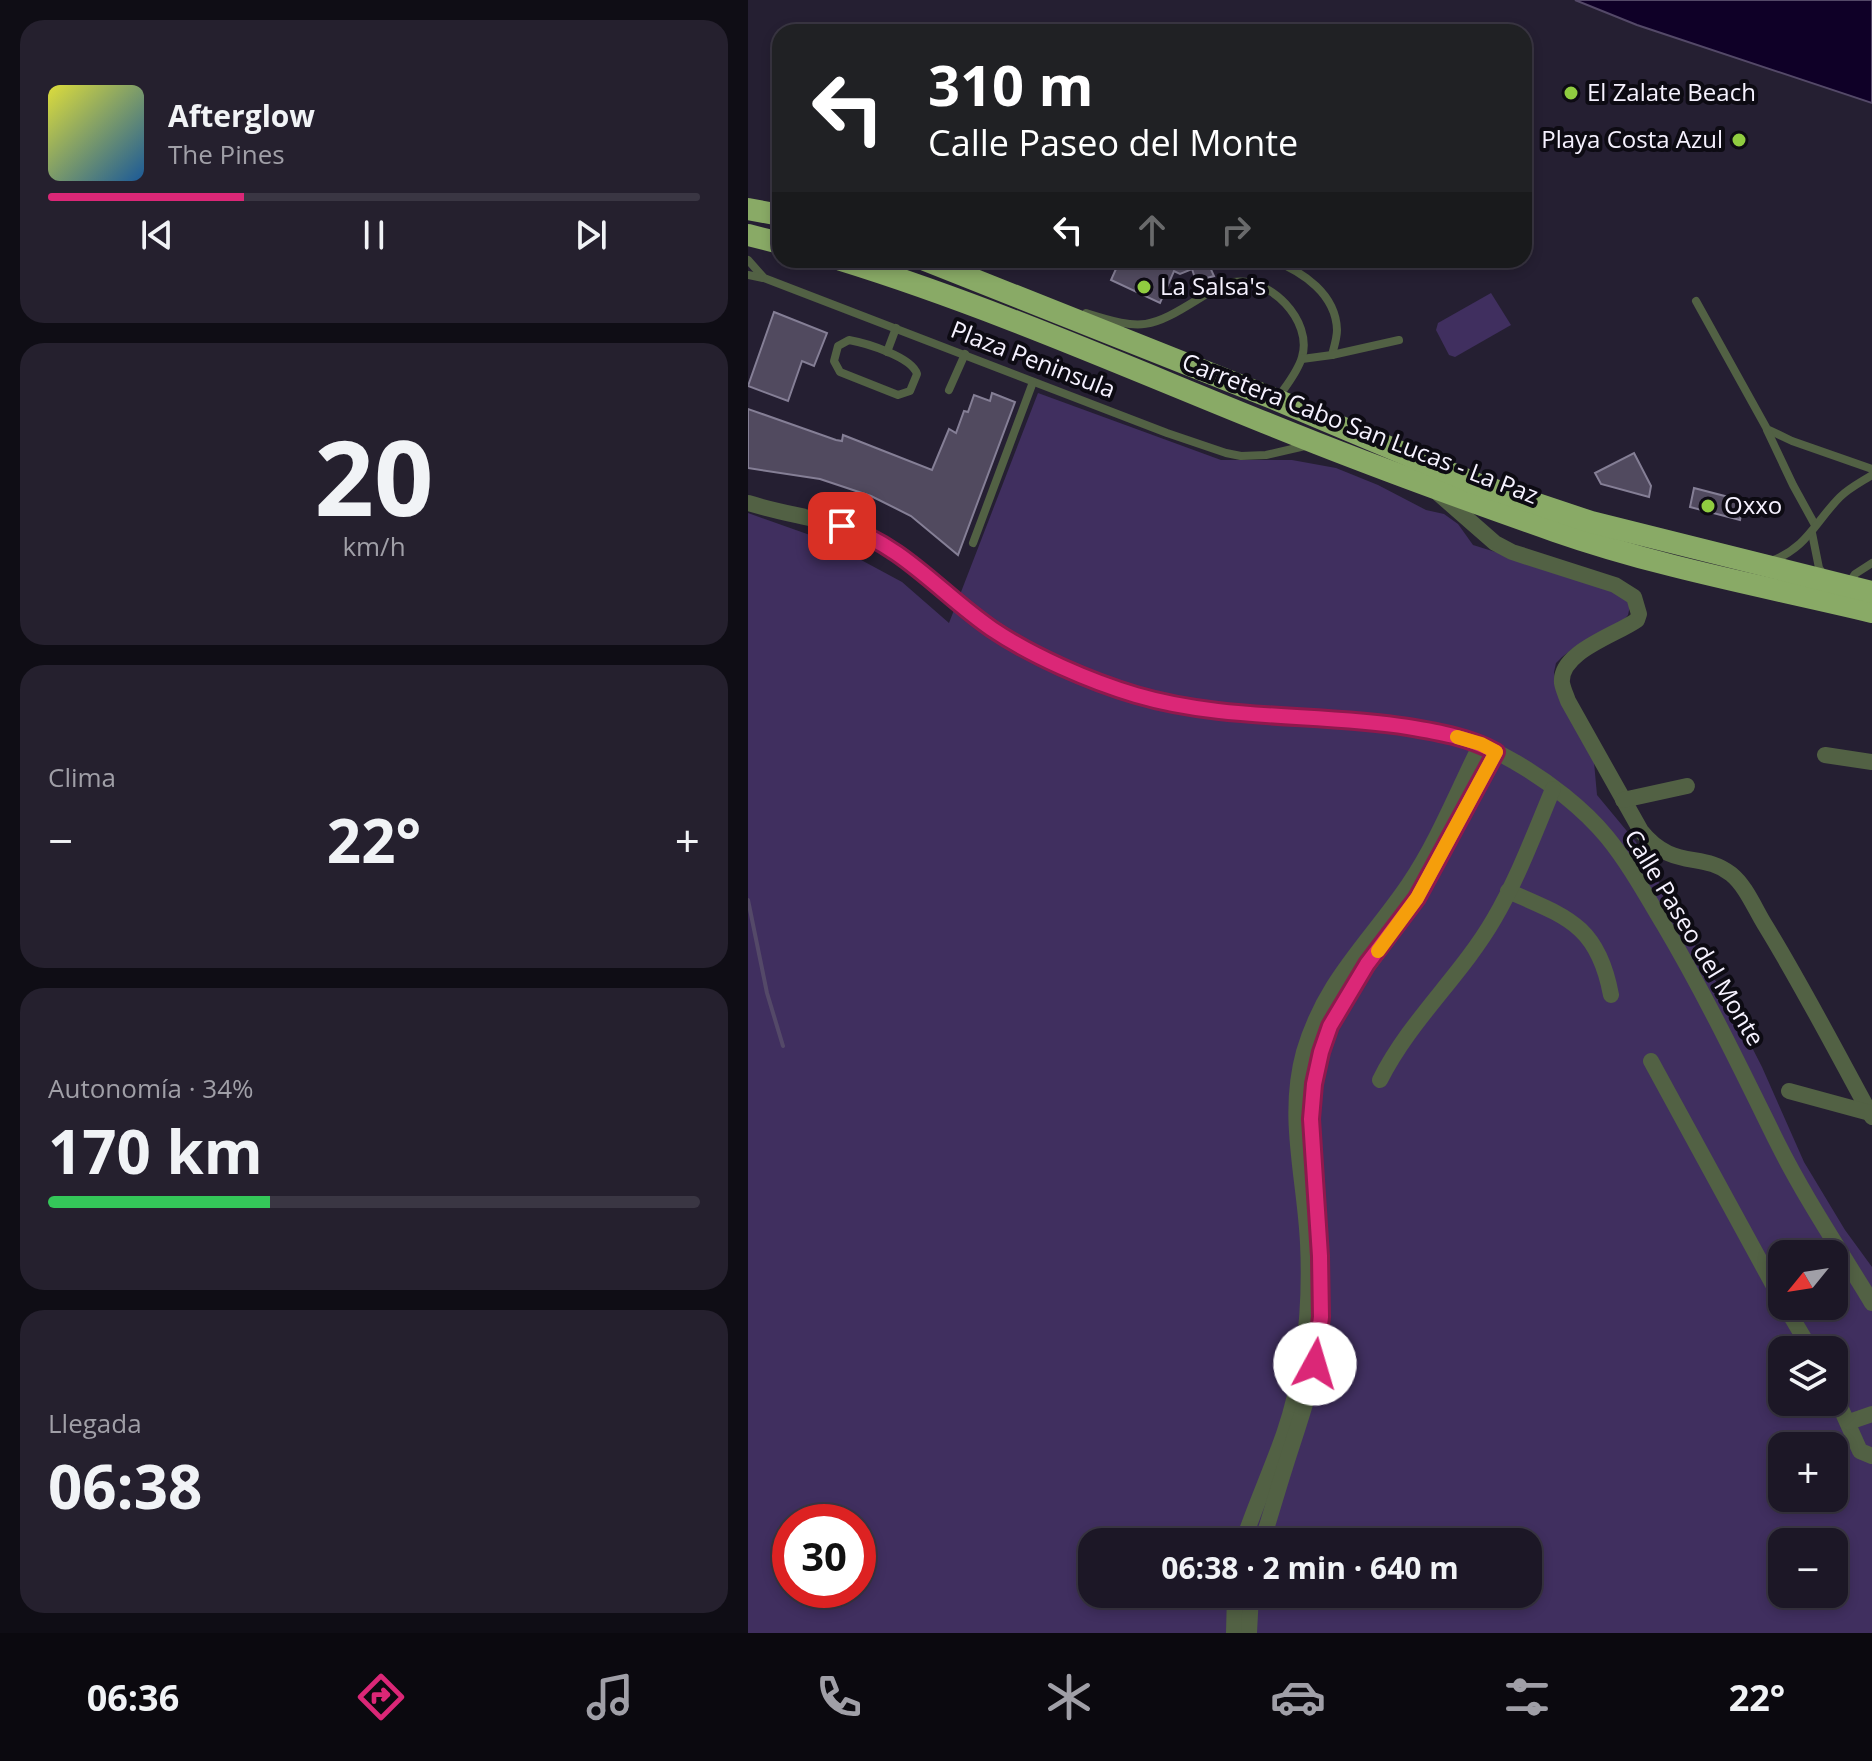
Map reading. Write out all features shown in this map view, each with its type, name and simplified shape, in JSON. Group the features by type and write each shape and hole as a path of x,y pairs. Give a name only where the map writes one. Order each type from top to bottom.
{"highway":[{"path":"748,209 772,214"},
{"path":"748,235 772,241"},
{"name":"Carretera Cabo San Lucas - La Paz","path":"864,268 981,309 1316,443 1559,532 1685,567 1872,612"},
{"name":"Carretera Cabo San Lucas - La Paz","path":"946,268 1522,500 1591,522 1872,592"},
{"path":"1685,567 1771,600 1872,627"}],"street":[{"path":"1429,484 1495,543 1512,552 1615,585 1634,597 1639,614 1637,620 1575,655 1565,667 1562,681 1568,701 1653,847 1667,855 1720,868 1738,881 1792,970 1871,1115"},
{"name":"Calle Paseo del Monte","path":"748,503 859,531 913,563 954,600 993,629 1064,667 1136,695 1243,714 1362,721 1445,733 1488,748 1531,772 1581,810 1606,835 1637,880 1743,1068 1786,1159 1872,1303"},
{"path":"1266,1528 1309,1392 1319,1333 1320,1256 1311,1119 1314,1084 1330,1026 1360,960 1410,883 1488,748"},
{"path":"1825,755 1872,762"},
{"path":"1623,800 1687,786"},
{"path":"1380,1080 1413,1025 1493,920 1553,789"},
{"path":"1508,891 1560,914 1585,932 1607,974 1611,995"},
{"path":"1248,1528 1284,1433 1304,1350 1308,1243 1295,1137 1297,1089 1312,1025 1326,995 1360,960"},
{"path":"1651,1061 1768,1275"},
{"path":"1789,1091 1871,1115"},
{"path":"1849,1422 1872,1414"},
{"path":"1846,1416 1860,1451 1872,1456"},
{"path":"1234,1633 1235,1608"},
{"path":"1249,1633 1250,1608"}],"lane":[{"name":"Plaza Peninsula","path":"748,260 764,278 1226,453 1266,455 1316,443"},
{"path":"1293,268 1308,277 1322,292 1332,310 1337,331 1332,355"},
{"path":"748,275 764,278"},
{"path":"1008,292 1044,298 1121,324 1140,325 1156,323 1172,316 1214,289 1234,281 1247,283 1276,296 1297,319 1304,342 1302,359 1277,400"},
{"path":"1696,301 1767,429 1814,529 1819,568 1837,583 1872,563"},
{"path":"887,352 896,328"},
{"path":"846,340 887,352 916,371 907,393 898,395 840,372 834,365 838,346 846,340"},
{"path":"1302,359 1399,340"},
{"path":"949,390 965,354"},
{"path":"973,543 1033,382"},
{"path":"1767,429 1872,469"},
{"path":"1762,565 1786,556 1841,496 1872,475"}],"shaded area":[{"path":"1575,0 1872,0 1872,103 1637,25"},
{"path":"1491,293 1511,325 1455,357 1449,355 1436,330 1438,323"},
{"path":"1038,393 1221,460 1292,460 1336,468 1426,510 1444,514 1458,524 1473,545 1621,591 1630,606 1628,615 1622,622 1575,647 1556,663 1557,690 1594,762 1597,795 1636,842 1738,1020 1804,1162 1845,1230 1872,1267 1872,1633 748,1633 748,513 824,540 902,582 949,623"}],"building":[{"path":"1116,268 1210,268 1214,276 1196,281 1192,269 1180,274 1174,271 1160,303 1111,280"},
{"path":"774,312 827,333 814,366 802,361 788,401 748,386"},
{"path":"992,393 1015,402 958,555 911,516 871,496 820,479 748,468 748,409 836,440 842,441 843,435 932,470 949,429 956,433 974,395 990,401"},
{"path":"1634,453 1651,486 1649,497 1601,484 1595,473"},
{"path":"1694,488 1740,500 1743,504 1740,520 1690,507"}],"waterway":[{"path":"748,900 767,993 783,1046"}],"slow traffic":[{"path":"1378,951 1417,898 1496,752 1457,737"}],"place":[{"name":"El Zalate Beach","path":"1571,93"},
{"name":"Playa Costa Azul","path":"1739,140"},
{"name":"La Salsa's","path":"1144,287"},
{"name":"Oxxo","path":"1708,506"}],"route":[{"path":"842,526 859,531 913,563 954,600 993,629 1064,667 1136,695 1243,714 1401,726 1445,733 1496,752 1417,898 1367,964 1330,1026 1321,1052 1311,1119 1321,1317 1315,1364"}]}
